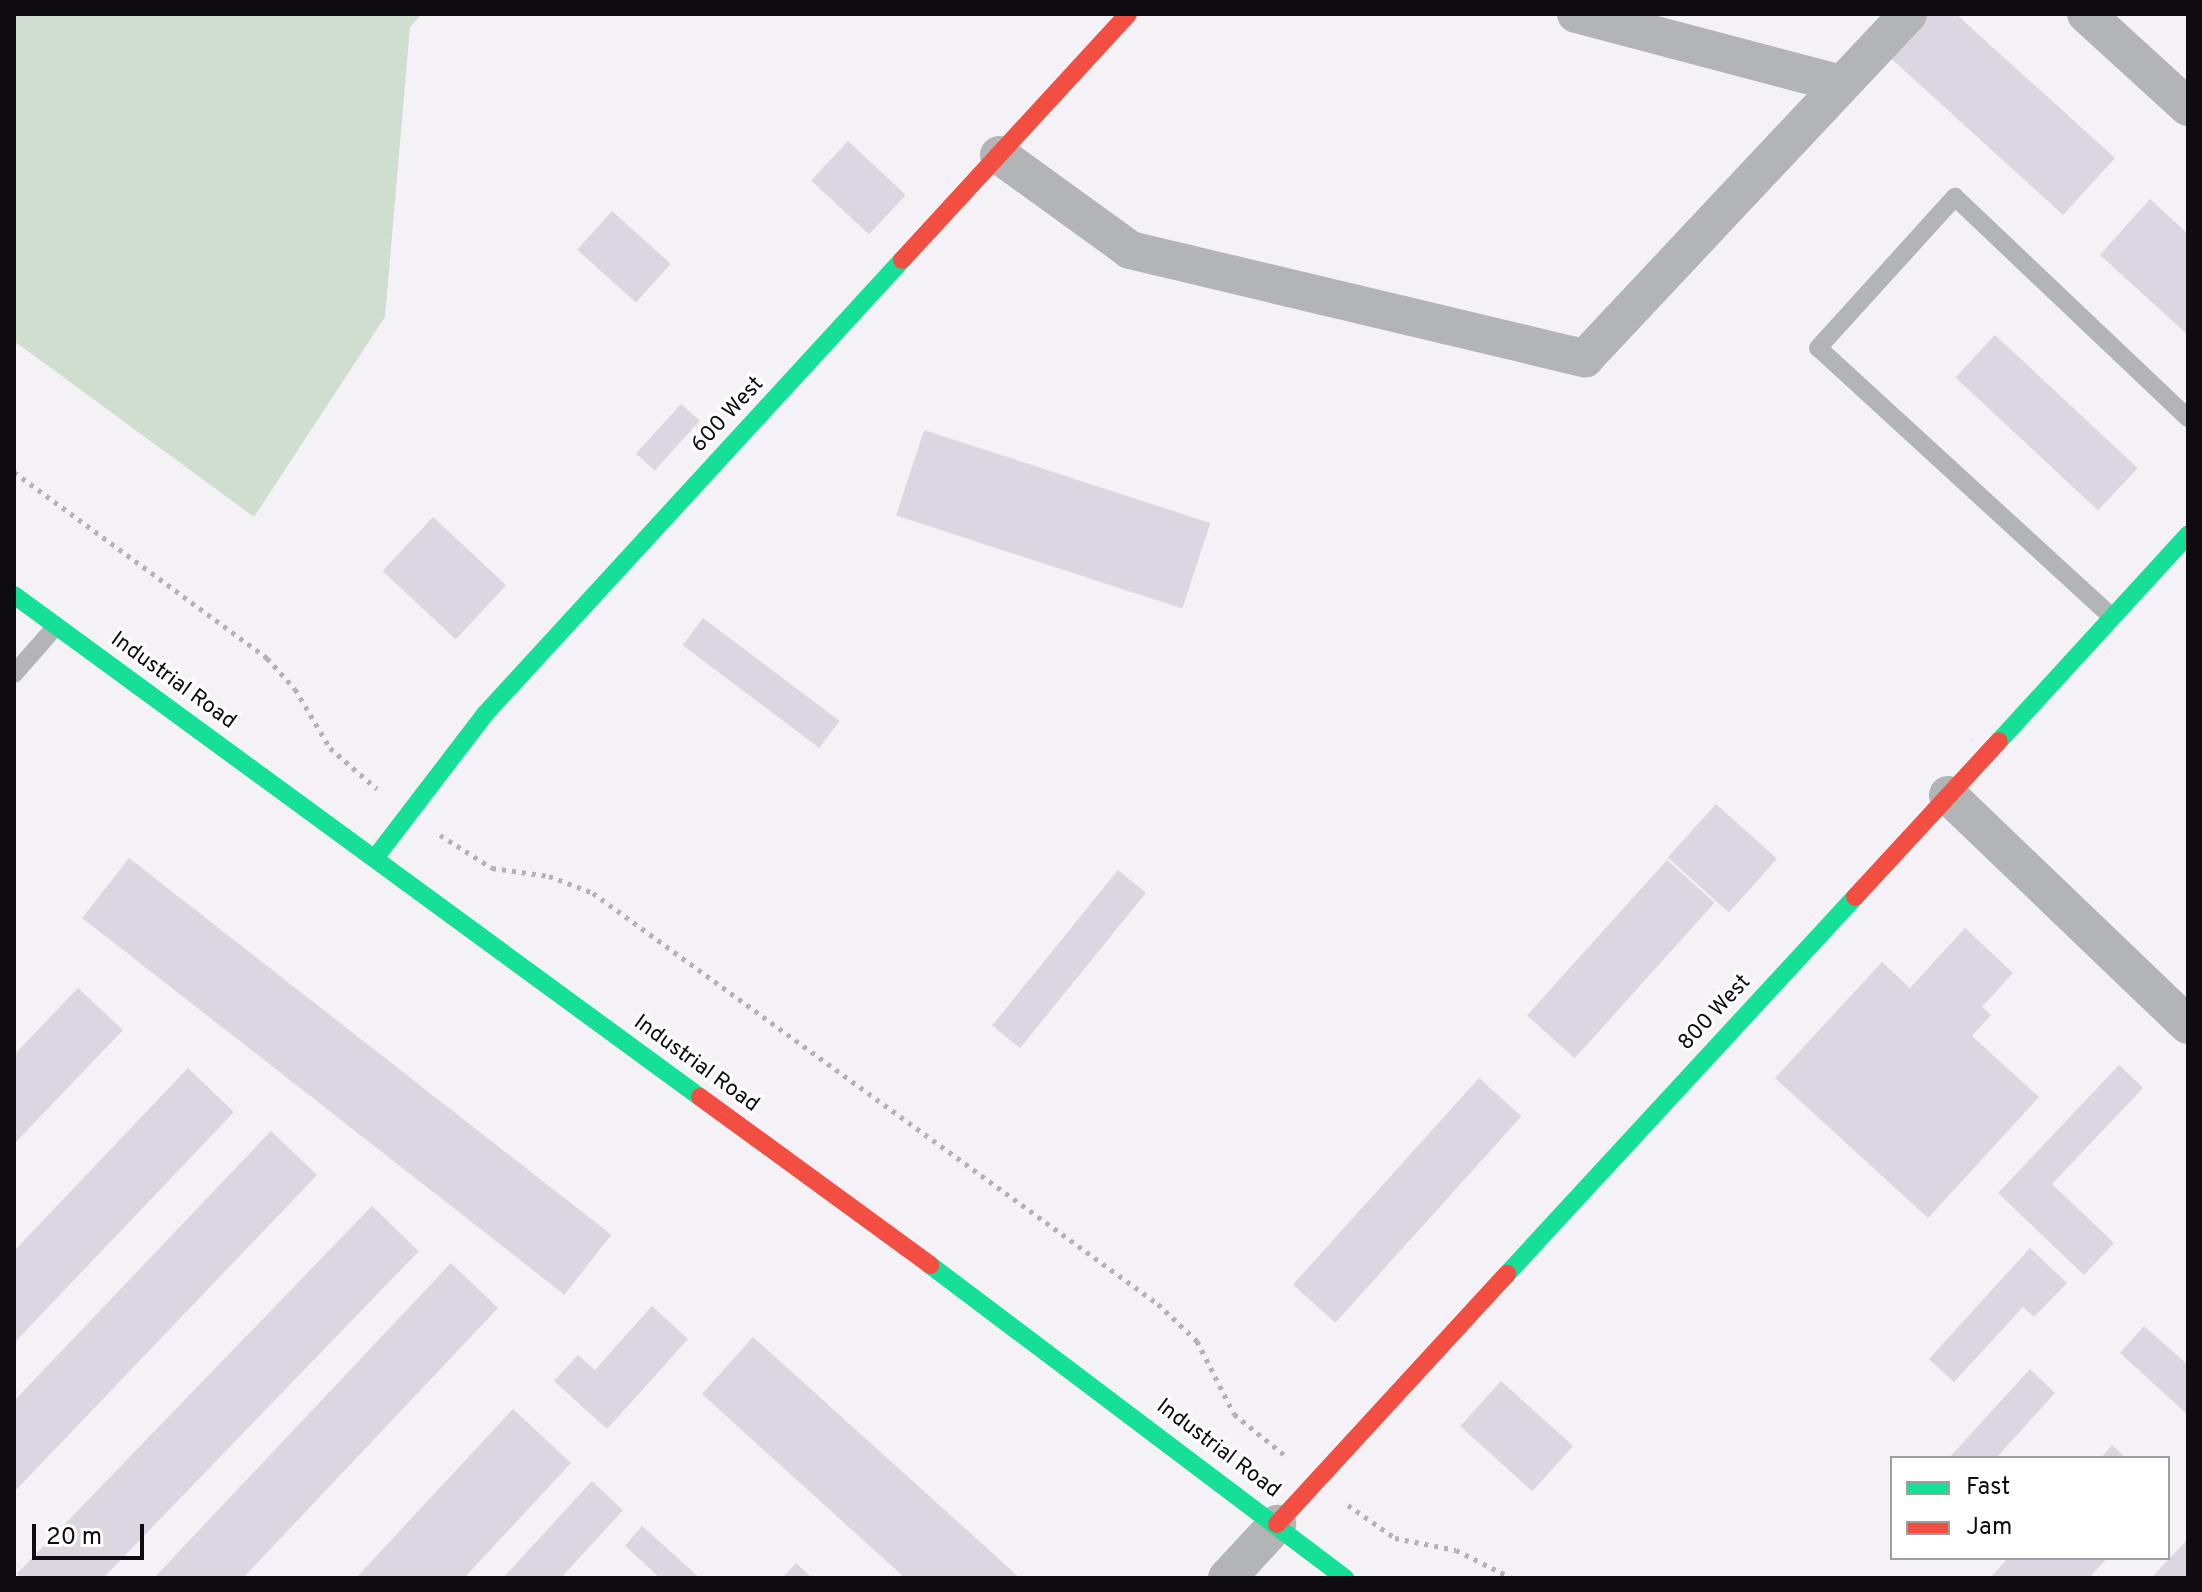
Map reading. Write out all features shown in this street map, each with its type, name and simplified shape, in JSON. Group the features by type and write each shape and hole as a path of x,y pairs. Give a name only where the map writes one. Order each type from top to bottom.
{"street":[{"name":"600 West","path":"375,858 485,714 1128,14"},
{"path":"1576,14 1841,84"},
{"path":"999,155 1130,250 1585,358 1908,14"},
{"path":"2086,14 2188,107"},
{"name":"800 West","path":"1277,1524 2188,535"},
{"name":"Industrial Road","path":"14,595 1277,1524 1345,1578"},
{"path":"1948,795 2188,1025"},
{"path":"1227,1578 1277,1524"}],"lane":[{"path":"2112,617 1818,348 1955,197 2188,418"},
{"path":"14,674 56,626"}],"path":[{"path":"14,472 267,658 295,689 330,748 365,780"},
{"path":"461,852 492,868 572,883 603,899 1145,1294 1197,1341 1225,1402 1274,1447"},
{"path":"1368,1520 1395,1538 1456,1550 1512,1578"}],"green space":[{"path":"14,14 422,14 410,27 385,317 254,517 14,341"}],"building":[{"path":"1919,14 1956,14 2115,158 2063,215 1884,52"},
{"path":"848,141 906,195 869,234 811,180"},
{"path":"2150,199 2188,234 2188,335 2100,255"},
{"path":"612,211 671,264 636,303 577,250"},
{"path":"1995,335 2138,468 2098,510 1955,377"},
{"path":"681,404 700,421 655,471 636,454"},
{"path":"924,430 1210,523 1182,609 896,516"},
{"path":"433,517 506,585 456,639 383,571"},
{"path":"703,618 840,721 819,748 683,645"},
{"path":"1716,804 1777,859 1729,912 1668,858"},
{"path":"129,858 611,1235 564,1295 82,918"},
{"path":"1667,860 1715,903 1575,1058 1527,1015"},
{"path":"1118,870 1146,893 1020,1048 992,1025"},
{"path":"1965,928 2013,973 1982,1007 1991,1015 1972,1036 2039,1097 1928,1218 1775,1078 1882,962 1910,988"},
{"path":"78,988 123,1030 14,1144 14,1055"},
{"path":"2119,1065 2143,1088 2052,1184 2114,1243 2084,1275 1998,1193"},
{"path":"188,1068 234,1112 14,1343 14,1251"},
{"path":"1479,1078 1521,1116 1335,1323 1293,1285"},
{"path":"271,1131 317,1175 14,1492 14,1401"},
{"path":"372,1206 419,1251 103,1578 22,1578 17,1574"},
{"path":"2030,1248 2067,1283 2034,1317 2023,1307 1954,1382 1929,1359"},
{"path":"451,1263 498,1308 243,1578 154,1578"},
{"path":"652,1306 688,1339 607,1429 554,1381 578,1355 595,1370"},
{"path":"2144,1326 2188,1365 2188,1415 2120,1353"},
{"path":"753,1337 1020,1578 905,1578 702,1394"},
{"path":"2030,1369 2055,1393 1998,1456 1951,1456"},
{"path":"1501,1381 1573,1446 1532,1491 1460,1426"},
{"path":"513,1409 571,1463 464,1578 356,1578"},
{"path":"2112,1445 2124,1456 2103,1456"},
{"path":"592,1481 623,1510 561,1578 503,1578"},
{"path":"642,1526 700,1578 660,1578 625,1546"},
{"path":"2188,1539 2188,1578 2151,1578 2170,1560"},
{"path":"2006,1560 2105,1560 2089,1578 1990,1578"},
{"path":"796,1563 812,1578 782,1578"}],"traffic: fast":[{"path":"375,858 485,714 902,260"},
{"path":"1999,741 2188,535"},
{"path":"14,595 700,1097"},
{"path":"1507,1274 1855,897"},
{"path":"930,1265 1345,1578"}],"traffic: jam":[{"path":"902,260 1128,14"},
{"path":"1855,897 1999,741"},
{"path":"700,1097 930,1265"},
{"path":"1277,1524 1507,1274"}]}
